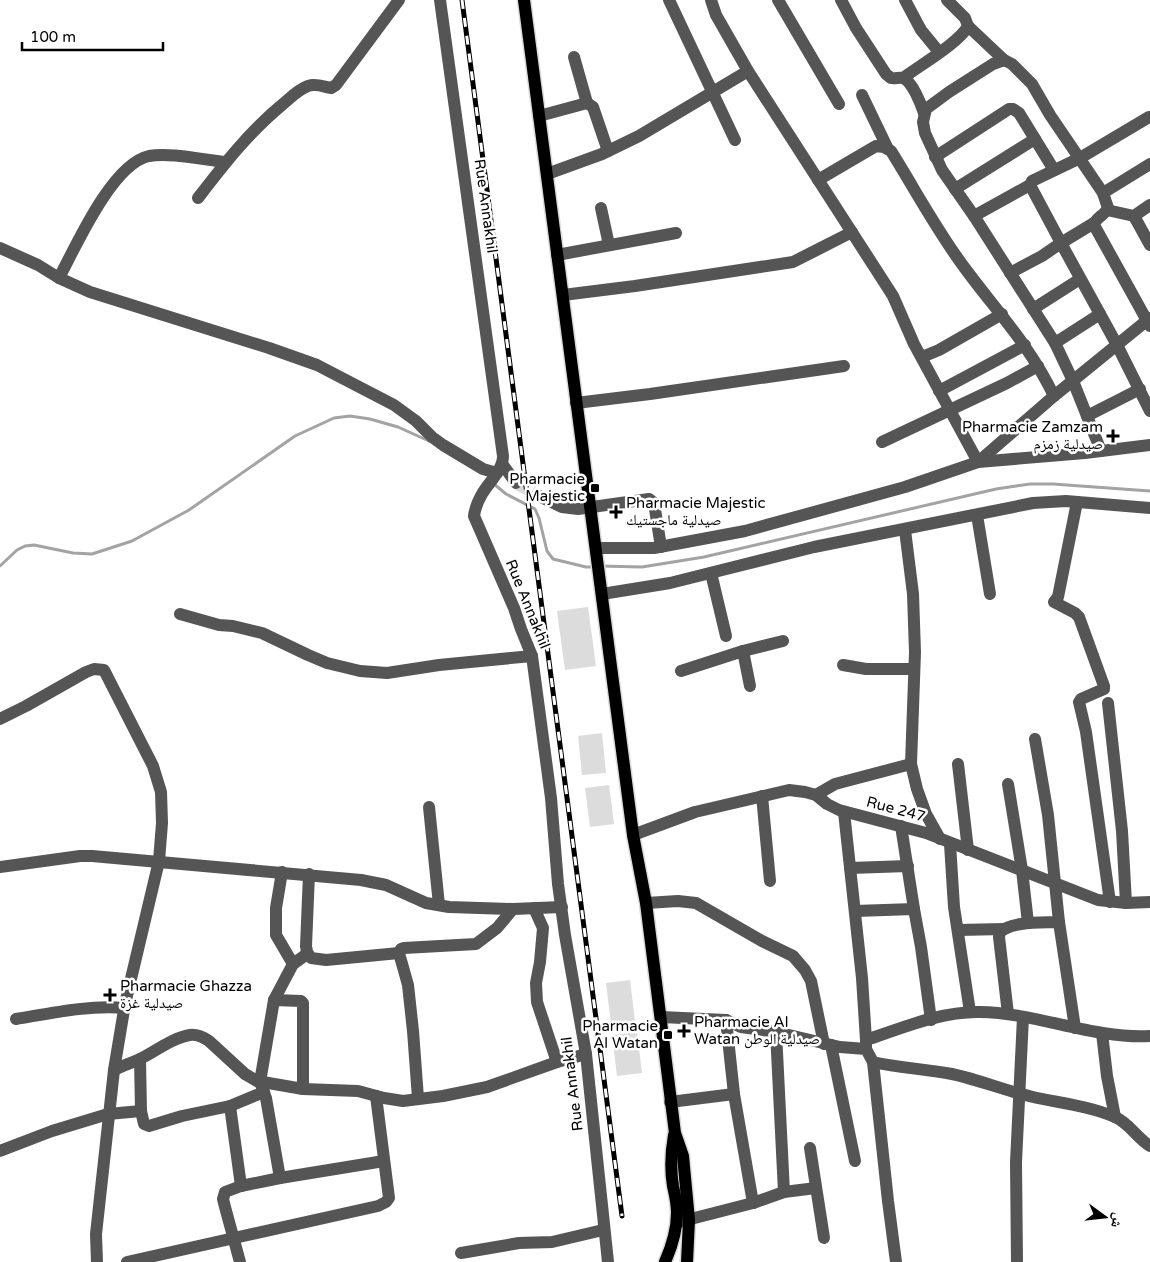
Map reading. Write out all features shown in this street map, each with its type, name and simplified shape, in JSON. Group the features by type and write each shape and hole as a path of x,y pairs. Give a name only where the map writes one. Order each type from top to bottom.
{"main road":[{"path":"524,0 633,835 646,903 670,1102 675,1133 683,1156 683,1221 687,1262"},
{"path":"665,1262 683,1221"}],"street":[{"path":"198,198 235,150 298,92 313,85 331,88 336,85 399,0"},
{"name":"Rue Annakhil","path":"440,0 503,456 497,472 476,506 474,516 514,608 532,656 551,798 562,907 586,1054 603,1230 608,1262"},
{"path":"669,0 734,140"},
{"path":"778,0 839,104"},
{"path":"841,0 856,28 886,74 891,78 907,80 915,93 924,113 925,133 935,157 1055,343 1073,381 1101,451"},
{"path":"905,0 921,30 938,52"},
{"path":"947,0 965,18 968,26 1032,84 1050,115 1103,194 1108,206 1107,210 1094,223 1042,256 1010,273"},
{"path":"712,1 716,16 748,70 893,296 939,391 978,462"},
{"path":"903,78 958,38 968,26"},
{"path":"574,56 586,103"},
{"path":"924,113 932,104 949,92 993,64 1004,60"},
{"path":"547,174 608,151 640,136 748,70"},
{"path":"862,96 888,149 931,218 966,270 1025,345 1054,396"},
{"path":"539,116 586,103 590,104 594,107 608,151"},
{"path":"935,157 1013,109 1019,113 1054,170"},
{"path":"974,216 1030,185 1032,181 1080,158 1150,118"},
{"path":"955,189 1035,139"},
{"path":"818,180 876,146 888,149"},
{"path":"59,278 93,213 113,183 127,168 140,159 150,156 226,162"},
{"path":"1103,194 1150,164"},
{"path":"1030,185 1060,243 1117,344 1150,411"},
{"path":"1107,210 1134,216 1150,205"},
{"path":"601,208 609,245"},
{"path":"1134,216 1150,245"},
{"path":"978,462 1117,344 1149,321 1095,228 1094,223"},
{"path":"563,294 635,286 793,262 852,232"},
{"path":"557,255 676,233"},
{"path":"0,248 90,292 317,365 394,405 412,417 443,445 483,469 497,472 516,483"},
{"path":"1033,309 1080,279"},
{"path":"922,357 939,350 1002,314"},
{"path":"1055,343 1100,314"},
{"path":"939,391 1025,345"},
{"path":"576,403 844,366"},
{"path":"882,442 1038,366"},
{"path":"1087,416 1140,389"},
{"path":"597,552 662,547 745,531 905,487 978,462 1150,445"},
{"path":"539,496 562,507 578,509 649,499 654,502 662,547"},
{"path":"602,594 670,583 814,547 1032,503 1049,501 1077,502 1150,508"},
{"path":"1077,502 1058,594 1054,602 1079,617 1104,686 1104,689 1081,699 1079,702 1086,732 1110,902"},
{"path":"978,515 990,594"},
{"path":"905,530 913,594 915,652 911,764 923,806 945,841 970,1012"},
{"path":"710,573 726,636"},
{"path":"180,614 200,618 218,625 233,626 262,633 314,658 360,671 376,673 532,656"},
{"path":"681,670 783,641"},
{"path":"743,652 750,686"},
{"path":"843,665 866,669 914,669"},
{"path":"0,719 86,672 98,669 106,672 153,766 159,782 162,802 159,861 125,1008 114,1070 96,1234 98,1262"},
{"path":"1108,703 1122,831 1126,903"},
{"path":"1035,739 1048,815 1059,922 1075,1028"},
{"path":"816,795 835,784 911,764"},
{"path":"958,764 968,850"},
{"path":"1008,784 1022,870 1028,923"},
{"name":"Rue 247","path":"633,835 695,812 790,790 816,795 827,804 844,812 901,826 945,841 1098,900 1126,903 1150,902"},
{"path":"762,796 770,881"},
{"path":"429,807 439,905"},
{"path":"844,812 862,978 866,1044 873,1062 896,1262"},
{"path":"901,826 931,1020"},
{"path":"0,867 80,856 159,861 309,874 375,882 426,903 459,908 513,909 562,907"},
{"path":"850,868 908,866"},
{"path":"282,872 276,908 276,935 293,964"},
{"path":"309,874 306,946 310,958 319,960 399,953 404,948 476,944 497,928 513,909"},
{"path":"646,903 678,901 696,903 762,941 793,956 805,970 811,981 855,1161"},
{"path":"534,908 543,928 543,944 536,983 537,1002 557,1062"},
{"path":"855,911 914,909"},
{"path":"958,930 1004,929 1028,923 1059,922"},
{"path":"1004,929 1000,932 999,937 1008,1014"},
{"path":"399,953 408,985 418,1098"},
{"path":"280,1178 262,1087 274,1000 293,964 308,954"},
{"path":"274,1000 301,1001 303,1003 304,1089"},
{"path":"16,1019 75,1009 125,1008"},
{"path":"661,1017 726,1020 741,1027 776,1032 827,1045 866,1044 931,1020 970,1012 1008,1014 1124,1036 1150,1036"},
{"path":"1018,1262 1016,1162 1022,1018"},
{"path":"726,1020 734,1094 753,1203"},
{"path":"776,1032 784,1192"},
{"path":"1102,1033 1105,1068 1115,1118"},
{"path":"114,1070 166,1044 189,1035 199,1036 208,1041 262,1087"},
{"path":"140,1058 142,1111 144,1124 149,1126 182,1116 230,1106 262,1087 358,1091 403,1101 443,1096 487,1087 557,1062 586,1054"},
{"path":"873,1062 954,1074 1020,1094 1096,1110 1124,1123 1138,1138 1150,1146"},
{"path":"670,1102 734,1094"},
{"path":"127,1262 378,1206 386,1202 389,1198 376,1096"},
{"path":"230,1106 241,1186"},
{"path":"0,1151 52,1131 108,1114 142,1111"},
{"path":"810,1148 824,1238"},
{"path":"240,1262 223,1199 225,1192 241,1186 280,1178 384,1161"},
{"path":"683,1221 753,1203 784,1192 816,1188"},
{"path":"461,1253 519,1243 552,1242 603,1230"}],"shaded area":[{"path":"588,607 596,666 565,670 557,611"},
{"path":"602,733 606,773 582,775 578,736"},
{"path":"609,785 614,824 590,827 585,788"},
{"path":"630,980 635,1021 611,1024 606,983"},
{"path":"637,1032 642,1073 617,1076 612,1035"}],"waterway":[{"path":"0,566 17,550 25,546 34,545 73,553 92,554 132,541 189,510 295,436 334,418 350,416 370,419 398,427 429,441"},
{"path":"494,484 506,494 535,509 547,551 553,559 586,567 594,567"},
{"path":"600,566 642,567 704,557 996,489 1030,484 1150,491"}],"tunnel":[{"path":"516,483 539,496"}],"railway":[{"path":"462,0 622,1216"}],"place":[{"name":"Pharmacie Zamzam صيدلية زمزم","path":"1113,436"},
{"name":"Pharmacie Majestic","path":"595,488"},
{"name":"Pharmacie Majestic صيدلية ماجستيك","path":"616,512"},
{"name":"Pharmacie Ghazza صيدلية غزة","path":"110,995"},
{"name":"Pharmacie Al Watan صيدلية الوطن","path":"684,1031"},
{"name":"Pharmacie Al Watan","path":"668,1035"}]}
